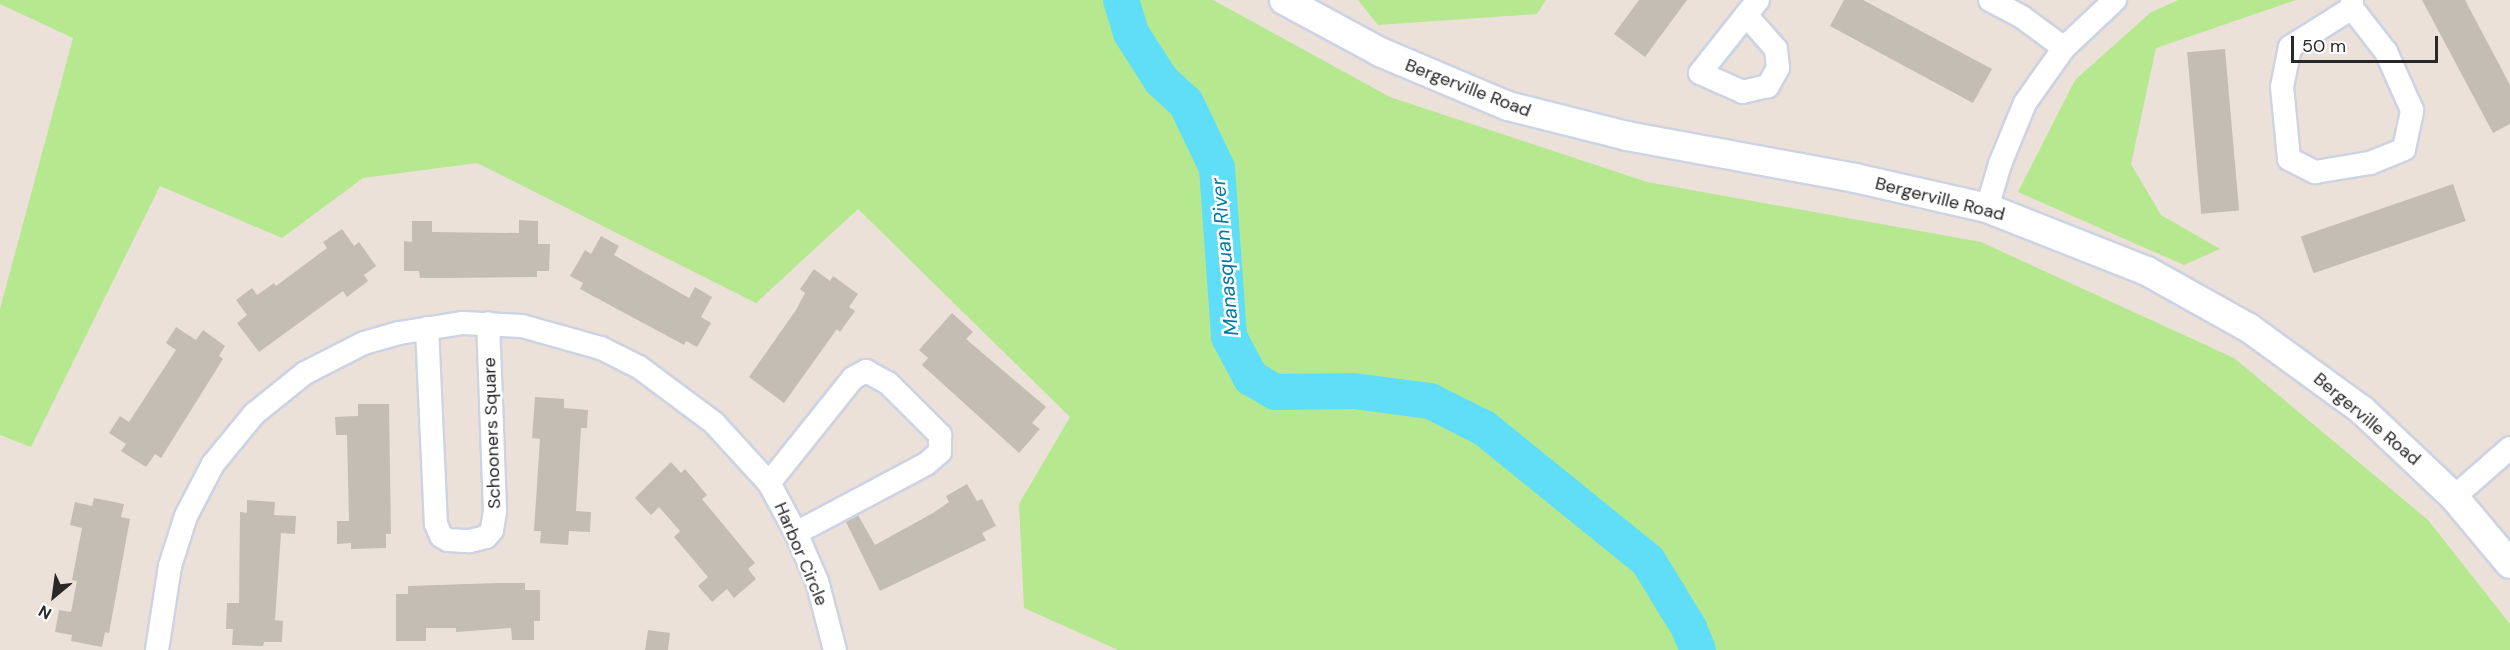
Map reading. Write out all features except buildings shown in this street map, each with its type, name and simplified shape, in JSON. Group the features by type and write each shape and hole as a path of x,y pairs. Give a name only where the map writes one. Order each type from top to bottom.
{"street":[{"name":"Bergerville Road","path":"1284,0 1400,62 1519,109 1627,136 1855,178 1987,208 2147,272 2248,328 2362,410 2454,496 2510,564"},
{"path":"1990,0 2027,9 2064,48"},
{"path":"1987,208 2000,164 2025,104 2064,48 2115,0"},
{"path":"2352,4 2386,52 2412,110 2404,149 2370,163 2315,172 2289,159 2282,87 2290,47 2352,4"},
{"name":"Schooners Square","path":"427,328 436,524 441,536 448,540 470,541 486,537 495,518 488,323"},
{"name":"Harbor Circle","path":"157,650 170,566 186,516 213,464 233,437 280,391 332,357 364,343 427,328 488,323 562,334 639,367 714,423 769,483 796,533 817,582 836,650"},
{"path":"769,483 853,378 866,371 888,382 940,435 939,452 926,464 796,533"},
{"path":"2454,496 2510,448"}],"green space":[{"path":"0,0 1213,0 1390,97 1647,182 1981,242 2234,358 2428,520 2510,624 2510,650 1118,650 1024,608 1019,504 1070,417 858,209 756,303 477,163 363,178 282,238 160,186 31,447 0,435 0,309 73,38 0,4"},
{"path":"1358,0 1546,0 1537,14 1378,25"},
{"path":"2178,0 2296,0 2156,48 2131,164 2161,215 2220,249 2184,265 2018,192 2075,80 2150,13"}],"waterway":[{"name":"Manasquan River","path":"1121,0 1131,33 1161,80 1186,103 1217,168 1229,337 1251,378 1275,392 1354,391 1430,401 1484,428 1648,561 1689,628 1698,650"}]}
